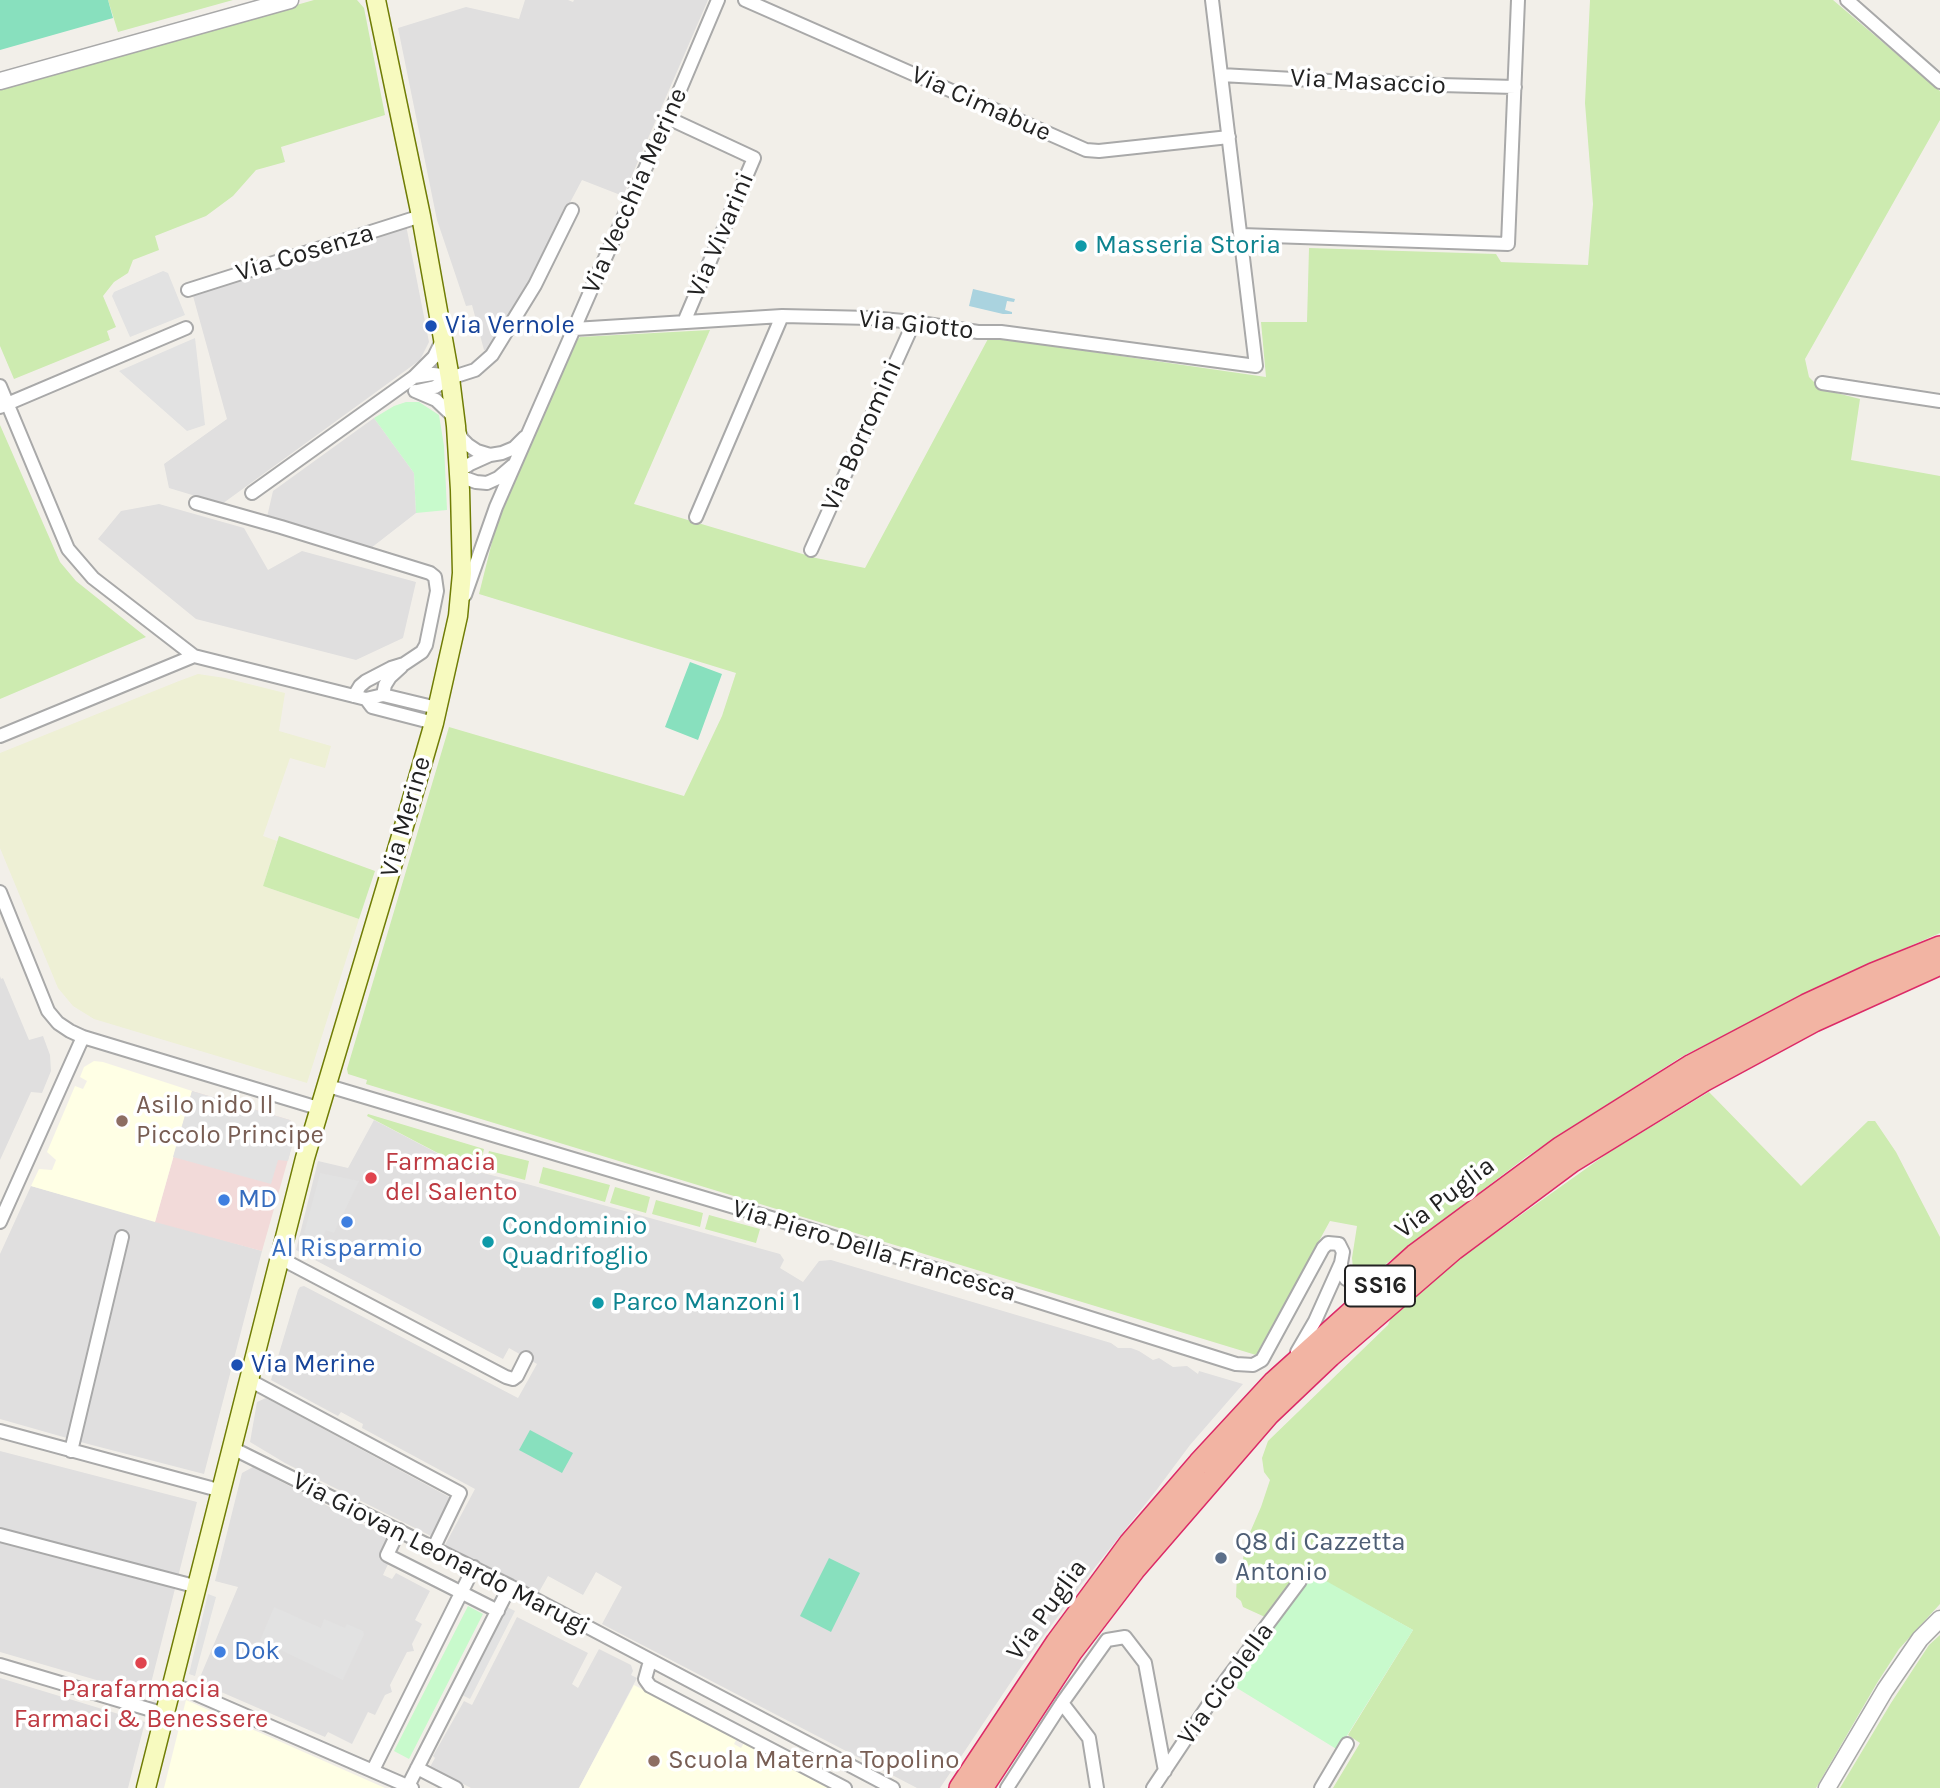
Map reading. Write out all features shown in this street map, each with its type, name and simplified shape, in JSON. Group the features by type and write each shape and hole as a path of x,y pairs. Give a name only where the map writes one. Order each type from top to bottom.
{"highway":[{"name":"Via Puglia","path":"960,1788 1057,1642 1130,1543 1274,1382 1415,1255 1560,1148 1692,1065 1806,1005 1872,974 1940,947"},
{"name":"Via Puglia","path":"982,1788 1072,1651 1134,1570 1269,1414 1340,1347 1454,1249 1571,1162 1703,1081 1814,1021 1940,964"}],"main road":[{"path":"376,0 421,216 456,422 462,573 458,616"},
{"name":"Via Merine","path":"146,1788 222,1492 278,1257 318,1108 436,716 458,616"}],"street":[{"path":"0,81 290,0"},
{"name":"Via Vecchia Merine","path":"458,616 496,507 718,0"},
{"name":"Via Cimabue","path":"745,0 1086,150 1099,151 1229,137"},
{"path":"1212,0 1241,234 1508,244 1518,0"},
{"path":"1847,0 1940,82"},
{"name":"Via Masaccio","path":"1221,75 1515,88"},
{"name":"Via Vivarini","path":"668,118 754,158 684,322"},
{"path":"394,392 435,387 450,378 475,370 492,355 535,285 572,211"},
{"name":"Via Cosenza","path":"188,290 421,216"},
{"name":"Via Giotto","path":"574,329 782,316 833,316 1000,332 1256,366 1241,234"},
{"path":"696,517 782,316"},
{"name":"Via Borromini","path":"811,550 914,322"},
{"path":"4,405 186,328"},
{"path":"252,493 414,377 434,356 443,336"},
{"path":"414,377 433,374 450,378"},
{"path":"1822,383 1940,401"},
{"path":"0,386 4,405 68,549 93,578 194,656 360,697 383,695 436,716"},
{"path":"417,391 436,400 456,422 462,439 468,445 490,455"},
{"path":"519,457 509,470 487,483 459,476 464,468 479,458 513,448 530,432"},
{"path":"196,503 430,573 435,577 437,592 426,645 415,658 366,681 360,686 360,697"},
{"path":"0,736 194,656"},
{"path":"383,695 390,677 404,664"},
{"path":"360,697 372,707 436,716"},
{"path":"0,892 48,1011 58,1023 83,1037 318,1108"},
{"path":"0,1222 83,1037"},
{"name":"Via Piero Della Francesca","path":"325,1085 808,1229 1236,1364 1253,1365 1262,1360 1328,1243 1339,1244 1343,1252 1341,1271 1346,1279 1356,1284 1374,1283 1415,1255"},
{"path":"71,1451 122,1237"},
{"path":"278,1257 506,1377 513,1379 517,1376 526,1358"},
{"path":"1274,1382 1304,1342 1341,1263"},
{"path":"248,1380 460,1493 433,1547"},
{"path":"0,1431 222,1492"},
{"name":"Via Giovan Leonardo Marugi","path":"232,1448 474,1567 893,1788"},
{"path":"399,1530 387,1555 498,1611"},
{"path":"0,1535 198,1587"},
{"path":"373,1770 474,1567"},
{"name":"Via Cicolella","path":"1153,1788 1217,1692 1300,1581"},
{"path":"173,1684 410,1787 417,1768 510,1586"},
{"path":"1827,1788 1885,1690 1920,1639 1940,1619"},
{"path":"1010,1786 1062,1703 1107,1640 1125,1637 1145,1663 1165,1770"},
{"path":"650,1661 645,1679 650,1686 845,1788"},
{"path":"0,1665 165,1714"},
{"path":"1062,1703 1088,1738 1097,1788"},
{"path":"744,1735 756,1716"},
{"path":"1321,1788 1347,1744"},
{"path":"417,1768 456,1788"}],"shaded area":[{"path":"525,0 708,0 623,196 582,180 491,351 484,350 472,305 466,306 437,220 398,28 466,7 519,19"},
{"path":"406,225 429,342 420,360 222,504 169,488 164,464 227,419 193,296"},
{"path":"163,271 168,273 185,315 130,337 112,296 114,292"},
{"path":"195,338 205,425 187,431 119,371"},
{"path":"374,418 414,473 416,513 371,548 267,517 273,491"},
{"path":"159,504 244,528 268,570 302,551 416,582 403,638 356,660 196,619 98,539 121,511"},
{"path":"198,674 285,693 279,731 331,746 325,768 290,758 263,836 277,841 263,886 359,919 307,1083 94,1019 73,1006 58,988 0,848 0,753"},
{"path":"0,976 29,1040 43,1036 50,1055 51,1071 42,1093 31,1092 0,1160"},
{"name":"Asilo nido Il Piccolo Principe","path":"94,1061 192,1091 155,1222 31,1186 39,1169 52,1170 56,1160 47,1152 75,1086 83,1089 87,1081 80,1077 84,1067"},
{"path":"192,1091 290,1120 297,1128 262,1251 155,1222"},
{"path":"192,1091 290,1120 297,1128 288,1161 278,1160 271,1184 173,1157"},
{"path":"374,1120 477,1174 479,1172 527,1184 780,1254 784,1260 780,1268 803,1282 819,1261 831,1260 1111,1343 1118,1348 1131,1348 1153,1360 1159,1358 1173,1367 1187,1366 1198,1374 1199,1371 1243,1384 1190,1445 1080,1586 1019,1670 940,1788 917,1788 602,1624 622,1587 596,1572 583,1595 548,1576 539,1592 445,1545 475,1489 362,1428 363,1424 341,1412 338,1416 271,1380 298,1290 304,1286 518,1398 537,1364 509,1348 503,1359 296,1250 318,1161 348,1168"},
{"path":"320,1173 359,1181 334,1233 326,1230 320,1242 304,1233"},
{"path":"31,1186 262,1251 204,1474 0,1419 0,1254"},
{"path":"266,1398 451,1498 431,1536 285,1463 250,1442 257,1402"},
{"path":"0,1451 197,1502 148,1695 0,1652"},
{"path":"253,1467 389,1538 380,1557 389,1562 383,1575 392,1579 396,1573 430,1591 415,1620 422,1624 412,1644 414,1651 407,1652 390,1685 392,1692 385,1695 375,1715 368,1712 352,1744 328,1732 325,1737 198,1682 238,1587 215,1581 242,1473"},
{"path":"208,1594 216,1597 195,1676 189,1674"},
{"path":"274,1607 321,1628 324,1619 345,1628 347,1624 363,1631 364,1635 343,1680 260,1640"},
{"path":"507,1607 515,1611 470,1699 462,1695"},
{"path":"517,1617 588,1653 572,1684 578,1688 599,1649 631,1665 631,1675 637,1678 579,1788 471,1788 430,1767 435,1758 433,1756 464,1701 472,1705"},
{"path":"0,1678 145,1722 128,1788 0,1788"},
{"name":"Scuola Materna Topolino","path":"634,1685 737,1738 734,1744 741,1748 744,1743 830,1788 579,1788"},
{"path":"186,1700 385,1788 164,1788"}],"green space":[{"path":"0,0 108,0 113,18 0,50"},
{"path":"108,0 233,0 118,32"},
{"path":"314,0 357,0 364,8 385,115 281,147 285,162 256,170 233,196 206,216 155,236 159,250 133,260 128,273 114,282 103,296 116,327 107,331 110,340 14,379 0,346 0,89"},
{"path":"1590,0 1833,0 1940,91 1940,120 1805,359 1809,377 1821,389 1860,399 1851,460 1940,476 1940,933 1841,976 1681,1057 1526,1157 1374,1273 1360,1275 1353,1269 1357,1226 1330,1221 1256,1355 366,1084 367,1080 348,1074 347,1069 449,727 684,796 722,716 736,673 479,594 499,514 575,342 580,337 710,330 634,504 816,558 865,568 989,337 1266,377 1261,322 1307,322 1309,248 1496,254 1501,262 1588,265 1593,204 1585,103"},
{"path":"406,402 419,402 439,415 444,446 447,510 416,513 414,473 374,418"},
{"path":"0,425 60,562 76,581 146,637 0,699"},
{"path":"690,662 722,674 698,740 665,727"},
{"path":"279,836 375,871 359,919 263,886"},
{"path":"1709,1092 1801,1186 1868,1121 1875,1121 1896,1152 1940,1237 1940,1604 1899,1649 1816,1788 1333,1788 1360,1743 1348,1735 1413,1630 1301,1568 1265,1617 1243,1607 1236,1597 1237,1574 1243,1560 1245,1544 1270,1480 1264,1472 1262,1458 1268,1441 1388,1325 1392,1316 1462,1257 1608,1153"},
{"path":"368,1114 484,1149 478,1174 367,1116"},
{"path":"489,1151 529,1161 525,1180 484,1169"},
{"path":"543,1167 610,1185 605,1202 539,1183"},
{"path":"615,1187 650,1197 646,1213 610,1203"},
{"path":"656,1200 703,1213 700,1227 652,1214"},
{"path":"709,1215 760,1229 756,1243 705,1229"},
{"path":"530,1430 573,1453 562,1473 519,1450"},
{"path":"829,1558 860,1573 831,1632 800,1616"},
{"path":"1312,1573 1413,1630 1338,1750 1232,1685"},
{"path":"468,1606 483,1614 409,1759 394,1751"},
{"path":"1940,1635 1940,1788 1840,1788 1891,1703 1929,1645"}],"water":[{"path":"973,289 1015,299 1014,302 1007,301 1005,310 1012,314 969,306"}],"place":[{"name":"Masseria Storia","path":"1081,246"},
{"name":"Via Vernole","path":"431,326"},
{"name":"Asilo nido Il Piccolo Principe","path":"122,1121"},
{"name":"Farmacia del Salento","path":"371,1178"},
{"name":"MD","path":"224,1200"},
{"name":"Al Risparmio","path":"347,1222"},
{"name":"Condominio Quadrifoglio","path":"488,1242"},
{"name":"Parco Manzoni 1","path":"598,1303"},
{"name":"Via Merine","path":"237,1365"},
{"name":"Q8 di Cazzetta Antonio","path":"1221,1558"},
{"name":"Dok","path":"220,1652"},
{"name":"Parafarmacia Farmaci & Benessere","path":"141,1663"},
{"name":"Scuola Materna Topolino","path":"654,1761"}]}
